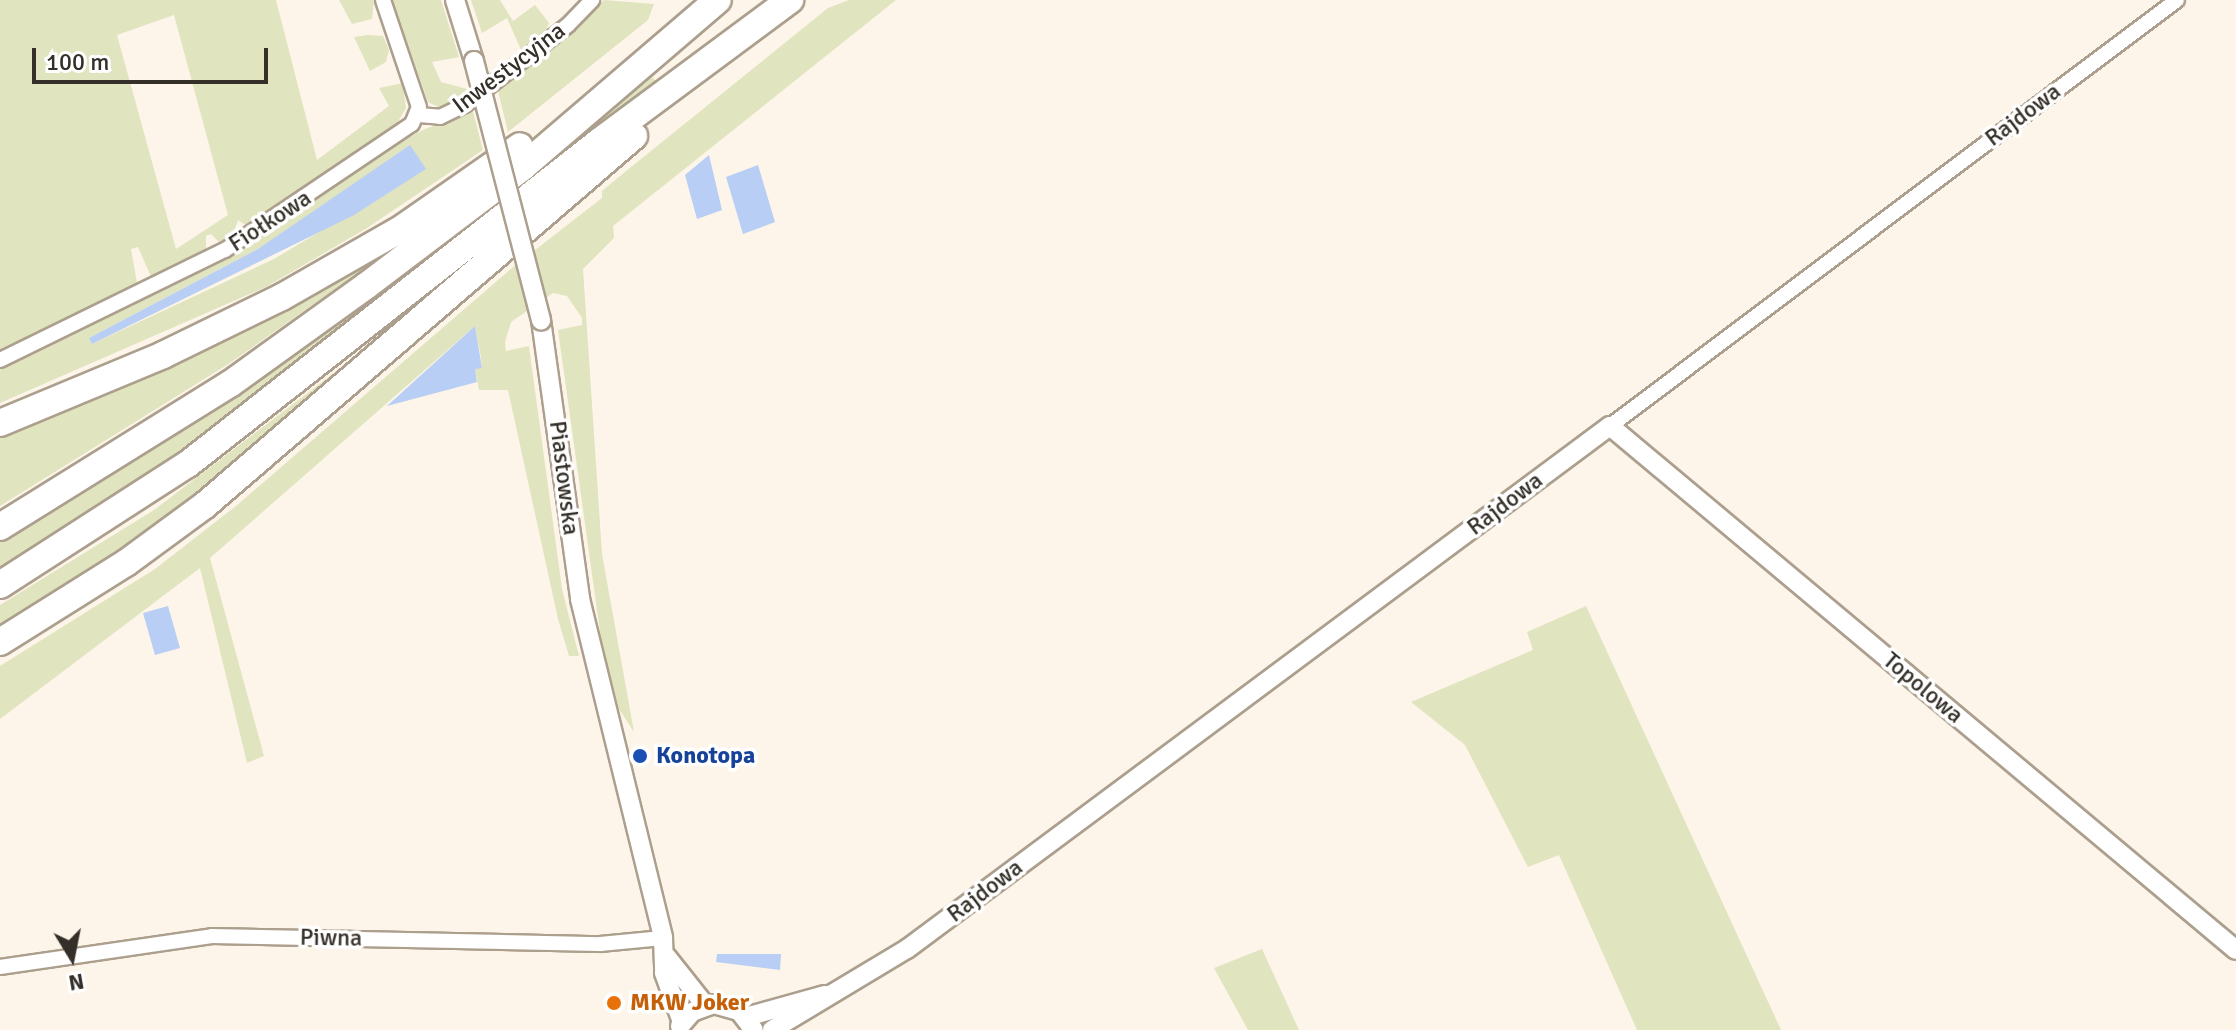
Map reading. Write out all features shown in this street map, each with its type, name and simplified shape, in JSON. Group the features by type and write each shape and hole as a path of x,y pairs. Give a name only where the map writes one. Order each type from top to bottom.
{"highway":[{"path":"0,585 188,464 600,141 725,52 790,0"},
{"path":"0,423 163,355 346,262 480,176 676,22 714,3"},
{"path":"0,527 230,384 366,286 524,166 714,3"},
{"path":"0,642 100,581 205,505 657,117 725,52"}],"street":[{"path":"383,0 419,115"},
{"name":"Piastowska","path":"455,0 474,61 541,320 578,591 665,948 666,980 680,1026"},
{"name":"Inwestycyjna","path":"419,115 440,117 465,105 568,25 592,0"},
{"name":"Rajdowa","path":"772,1030 825,995 907,949 2177,0"},
{"name":"Fiołkowa","path":"0,360 225,250 419,115"},
{"name":"Topolowa","path":"1610,426 2236,950"},
{"name":"Piwna","path":"0,967 212,936 665,948"},
{"name":"Piastowska","path":"665,948 705,1005"},
{"name":"Rajdowa","path":"750,1024 825,995"},
{"path":"680,1026 705,1005 732,1007 750,1024"}],"green space":[{"path":"0,0 276,0 317,160 389,106 379,88 403,83 406,108 396,125 247,226 238,220 233,235 219,242 211,234 206,236 206,252 152,279 138,247 131,249 137,283 133,288 0,349","holes":["174,15 228,215 176,249 117,35"]},
{"path":"339,0 374,0 372,19 352,24"},
{"path":"392,0 441,0 459,57 432,62 441,82 467,89 455,105 443,109 428,102"},
{"path":"471,0 500,0 513,21 535,5 549,23 547,29 522,52 507,18 482,33"},
{"path":"604,0 654,4 648,20 508,132 498,91"},
{"path":"849,0 896,0 613,226 614,238 583,269 602,554 634,732 619,709 602,646 558,330 582,325 582,318 567,296 553,293 511,322 505,342 506,351 529,346 562,589 579,656 569,656 558,619 508,390 479,390 475,369 482,367 475,326 210,558 264,756 247,763 200,568 0,719 0,666 155,569 236,506 512,268 602,198 602,191 620,176 828,8"},
{"path":"383,36 389,50 386,62 370,71 354,37"},
{"path":"652,77 657,82 358,322 191,448 0,573 0,539 464,227"},
{"path":"473,112 483,150 367,228 266,287 0,403 0,369 231,257 382,152 425,129","holes":["426,168 274,259 92,344 89,338 258,249"]},
{"path":"365,261 369,265 230,363 0,506 0,435"},
{"path":"372,344 375,347 269,439 131,546 0,630 0,605 154,510"},
{"path":"1586,606 1781,1030 1637,1030 1559,855 1528,867 1465,745 1411,702 1533,650 1527,632"},
{"path":"1262,949 1299,1030 1248,1030 1214,968"}],"water":[{"path":"410,145 426,169 354,215 92,344 89,338 258,249"},
{"path":"709,155 722,210 697,219 685,175"},
{"path":"758,165 775,222 743,234 726,177"},
{"path":"475,326 482,368 475,369 477,382 387,406"},
{"path":"168,606 180,648 155,655 143,613"},
{"path":"717,954 781,954 780,970 716,962"}],"place":[{"name":"Konotopa","path":"640,756"},
{"name":"MKW Joker","path":"614,1003"}]}
